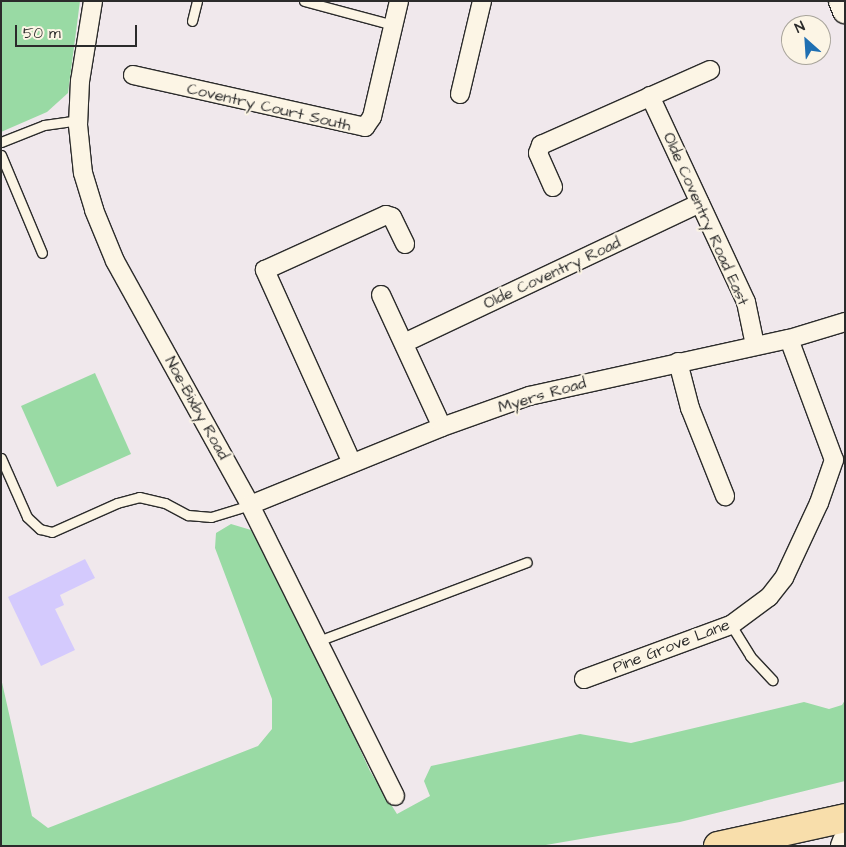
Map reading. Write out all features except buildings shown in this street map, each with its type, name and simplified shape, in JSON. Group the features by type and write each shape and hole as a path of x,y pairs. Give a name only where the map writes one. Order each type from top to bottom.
{"highway":[{"path":"747,840 845,812"},
{"path":"718,846 845,818"}],"street":[{"name":"Noe-Bixby Road","path":"93,1 80,81 78,120 84,173 108,246 250,504 396,796"},
{"name":"Coventry Court South","path":"133,75 364,127 372,116 399,1"},
{"path":"460,94 482,1"},
{"path":"841,1 845,11"},
{"path":"553,187 538,153 541,145 710,70"},
{"name":"Olde Coventry Road East","path":"650,96 746,302 755,345"},
{"name":"Olde Coventry Road","path":"404,343 700,203"},
{"path":"352,463 265,270 386,215 392,218 405,244"},
{"path":"381,295 442,427"},
{"name":"Myers Road","path":"250,504 442,427 529,396 789,339 845,322"},
{"name":"Pine Grove Lane","path":"584,679 731,625 770,596 784,578 819,504 834,460 789,339"},
{"path":"678,362 690,408 725,496"},
{"path":"843,846 845,841"}],"lane":[{"path":"192,21 197,1"},
{"path":"304,1 394,25"},
{"path":"1,142 44,125 78,120"},
{"path":"1,155 42,253"},
{"path":"1,458 27,517 40,530 52,532 117,503 139,497 165,503 188,515 203,516 250,504"},
{"path":"318,641 528,562"},
{"path":"731,625 750,656 772,680"}],"green space":[{"path":"1,1 80,1 68,93 47,112 1,132"},
{"path":"95,373 131,454 57,487 21,406"},
{"path":"231,524 251,530 288,591 370,771 397,814 430,796 424,781 431,766 580,734 631,743 804,702 829,709 842,705 845,700 845,781 680,822 540,846 1,846 1,678 32,816 48,828 258,746 272,729 272,699 215,548 216,533"}]}
